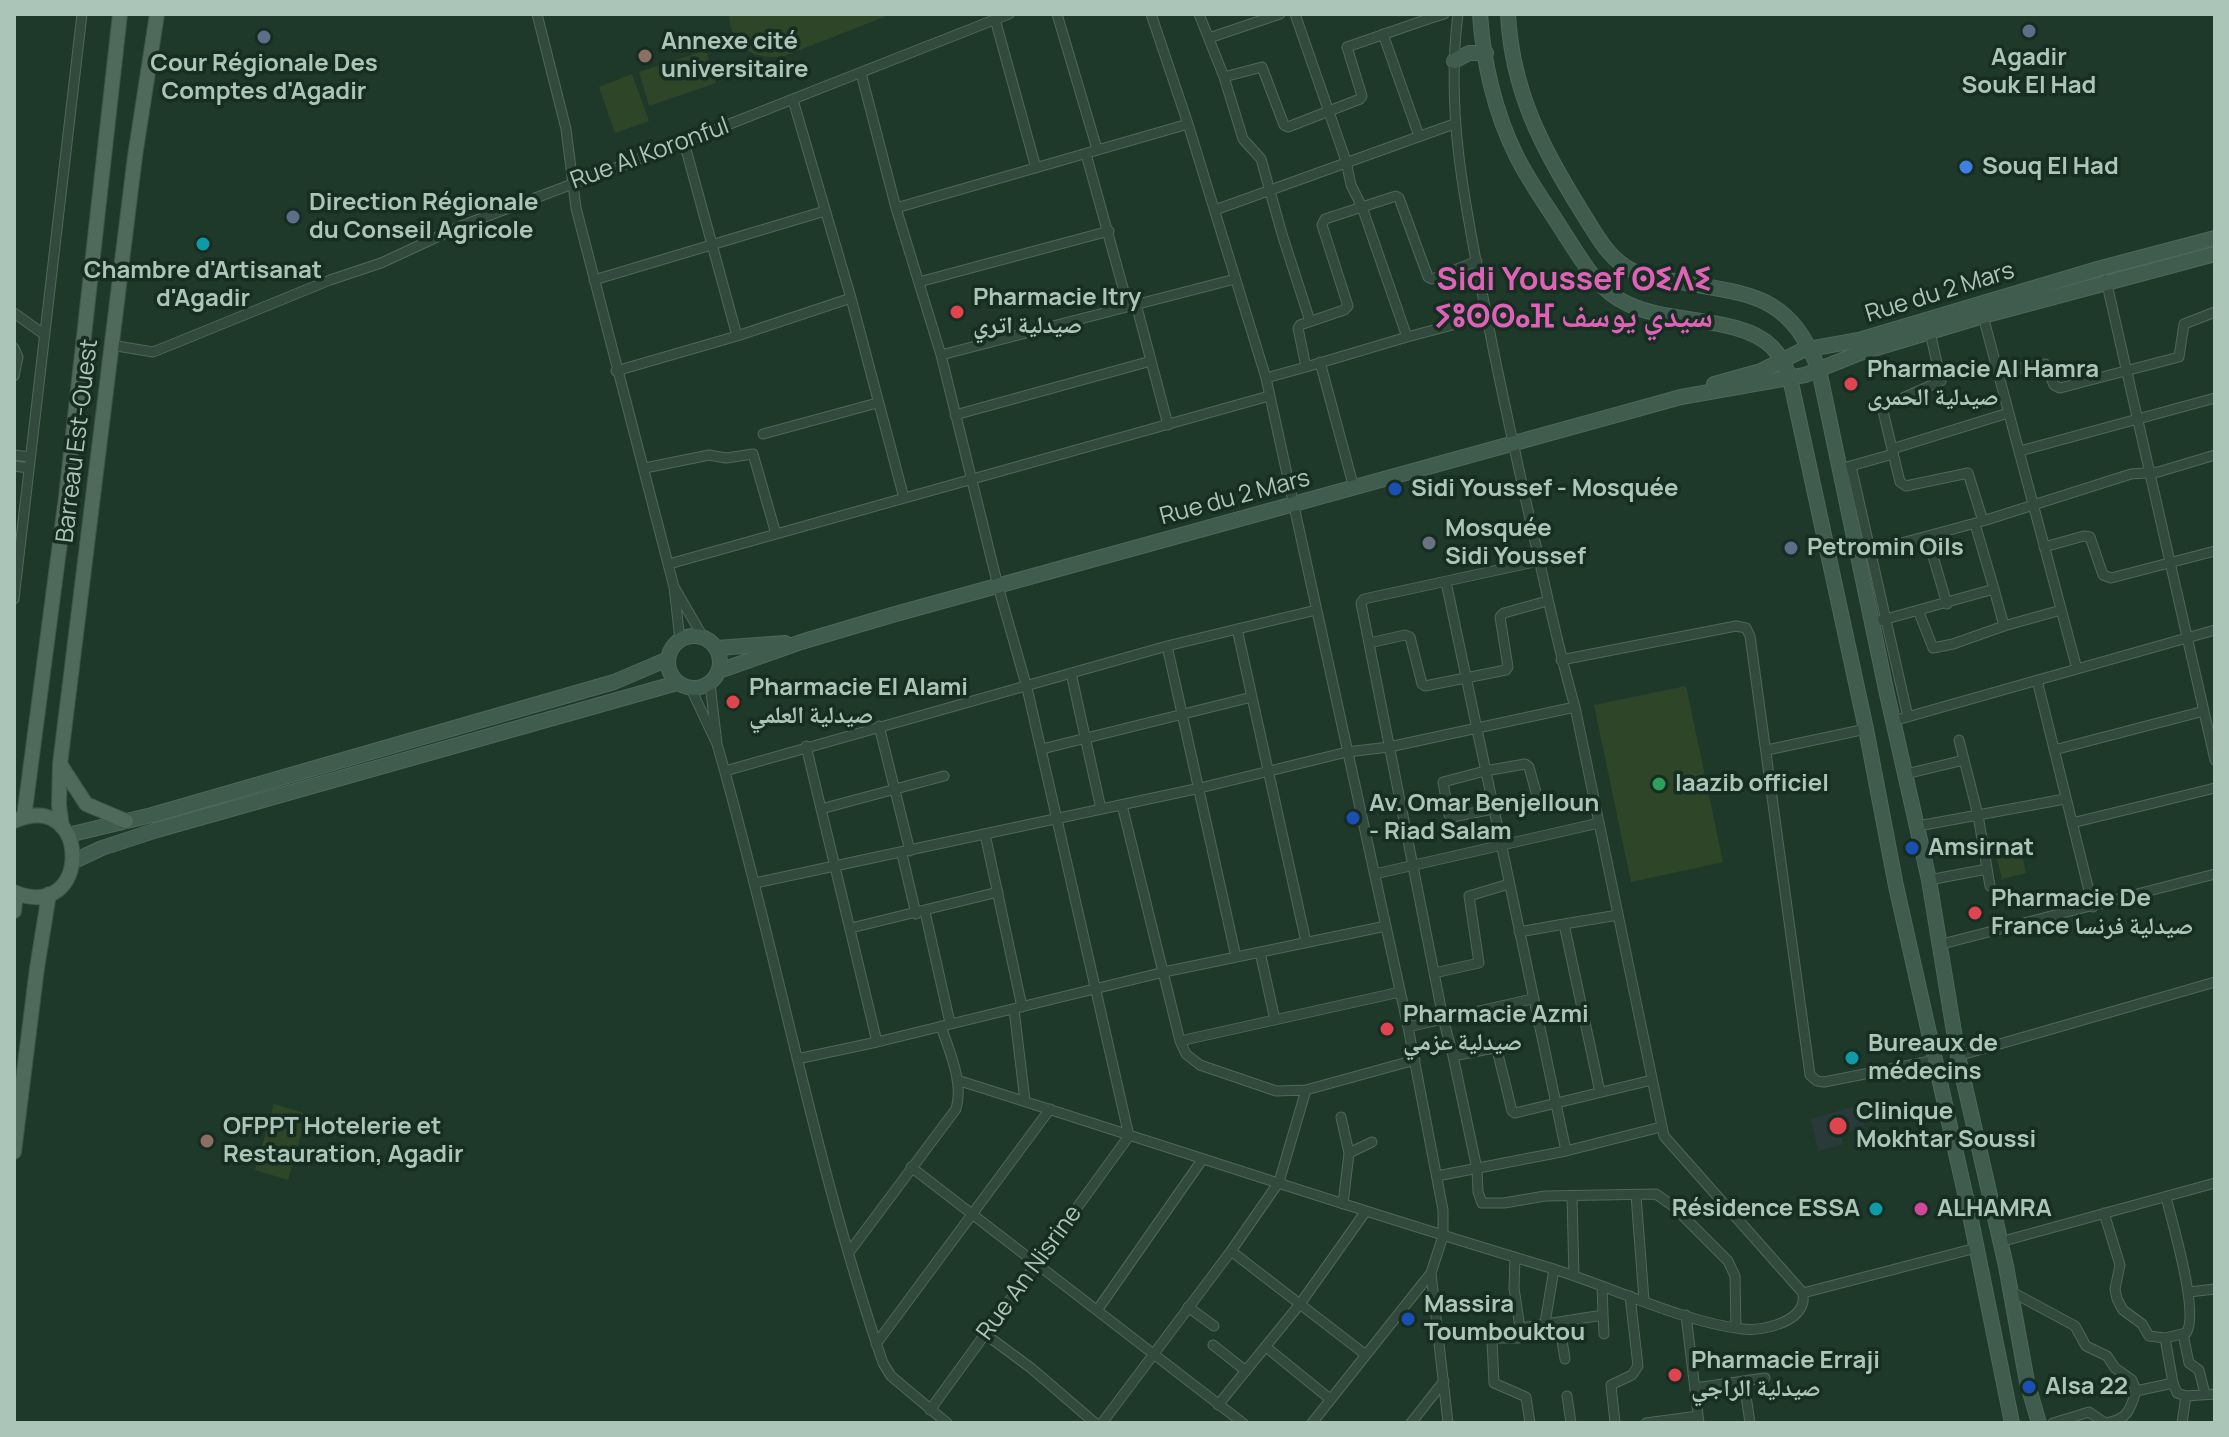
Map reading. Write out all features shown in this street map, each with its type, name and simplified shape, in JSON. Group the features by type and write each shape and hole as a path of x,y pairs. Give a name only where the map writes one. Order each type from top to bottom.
{"main road":[{"name":"Barreau Est-Ouest","path":"19,819 66,497 120,14"},
{"name":"Barreau Est-Ouest","path":"74,861 74,849 65,831 59,805 60,764 135,156 157,14"},
{"path":"60,764 86,804 126,821"},
{"path":"19,819 44,817 65,831"},
{"path":"14,911 15,892 27,897 49,894 66,882 74,861"},
{"path":"14,1152 49,894"}],"street":[{"path":"14,599 82,14"},
{"path":"537,14 566,129 576,208 616,371 669,564 680,640"},
{"name":"Rue Al Koronful","path":"111,345 153,352 330,280 381,263 461,226 572,182 684,142 1009,14"},
{"path":"1057,14 1097,149"},
{"path":"1151,14 1266,378 1408,1027 1443,1210 1443,1236 1431,1273 1312,1423"},
{"path":"1199,14 1224,77 1243,139 1261,159 1310,321"},
{"path":"1209,38 1280,14"},
{"path":"1224,77 1262,67 1286,126 1362,98 1347,47 1427,17 1444,14"},
{"path":"957,1080 1554,1269 1686,1315 1736,1328 1759,1328 1782,1322 1802,1305 1803,1293 1672,1147 1661,1127 1575,707 1561,660 1511,444 1459,174 1454,124 1458,14"},
{"path":"1480,14 1500,116 1517,157 1595,279 1613,296 1638,309 1752,333 1766,341 1783,360 1790,378 2012,1423"},
{"path":"1508,14 1523,96 1539,139 1609,252 1623,265 1645,275 1749,295 1767,302 1791,320 1810,348 1819,370 1864,553 1893,721 1929,880 1958,1056 2012,1292 2027,1382 2039,1423"},
{"path":"1299,15 1351,185 1362,207 1407,337"},
{"path":"995,19 1036,168"},
{"path":"1383,34 1419,136"},
{"path":"1454,61 1469,53 1486,53"},
{"path":"861,73 896,208 941,355 998,586 1027,688 1129,1136"},
{"path":"793,100 851,298 904,498"},
{"path":"896,208 1188,124"},
{"path":"1215,210 1454,124"},
{"path":"684,142 737,336"},
{"path":"1086,154 1168,425"},
{"path":"1306,367 1297,332 1300,325 1348,306 1323,222 1393,196 1399,198 1430,279 1477,261"},
{"path":"594,280 825,211"},
{"path":"919,282 1109,231"},
{"name":"Rue du 2 Mars","path":"719,671 801,642 1681,397 1819,370 1860,353 1983,316 2215,238"},
{"name":"Rue du 2 Mars","path":"1681,397 1710,385 1761,371 1810,348 1867,338 2104,275 2215,254"},
{"path":"2104,275 2215,760"},
{"path":"941,355 1235,279"},
{"path":"616,371 737,336 851,298"},
{"path":"1998,372 2045,364 2054,385 2060,388 2126,372 2179,357 2184,324 2215,312"},
{"path":"14,313 45,335"},
{"path":"1266,378 1487,316"},
{"path":"1983,316 2077,669"},
{"path":"1930,332 1941,381 1882,406 1892,452 1900,482 1904,486 1968,473 2004,626"},
{"path":"14,348 18,357 14,376"},
{"path":"955,415 1151,361"},
{"path":"1320,362 1354,488"},
{"path":"669,564 1269,396"},
{"path":"2020,451 2215,398"},
{"path":"763,434 877,403"},
{"path":"1845,468 2008,413"},
{"path":"645,468 709,455 734,458 753,454 776,534"},
{"path":"14,455 30,463"},
{"path":"1864,553 1979,522 2131,474 2148,473 2215,455"},
{"path":"14,466 30,463"},
{"path":"1927,536 1947,604"},
{"path":"2044,547 2090,537 2103,575 2108,578 2215,551"},
{"path":"1539,561 1364,599 1361,603 1443,1018 1477,1169 1479,1199 1486,1204 1545,1196 1656,1194 1665,1199 1728,1261 1735,1276 1736,1328"},
{"path":"1446,582 1566,1151"},
{"path":"674,587 703,637 717,648 721,660 719,671 710,684 717,744 755,883 797,1059 876,1344 891,1376 947,1423"},
{"path":"1878,621 1994,589"},
{"path":"1369,643 1405,635 1411,638 1423,686 1467,680 1507,669 1502,615 1547,601"},
{"path":"725,771 1167,646 1316,610"},
{"path":"1918,610 1933,648 2061,610"},
{"path":"1878,621 1908,717"},
{"path":"1561,660 1736,626 1744,627 1750,636 1767,750 1810,1075 1824,1082 1936,1060"},
{"path":"1237,629 1306,942"},
{"path":"1893,721 2215,630"},
{"path":"703,637 691,636 680,640 672,648 668,659 671,676 684,686 717,744"},
{"name":"Rue du 2 Mars","path":"717,648 801,642"},
{"path":"1167,646 1236,957"},
{"path":"65,831 126,821 614,682 668,659"},
{"path":"1071,673 1101,809"},
{"path":"2037,680 2093,907"},
{"path":"74,861 157,830 652,692 710,684"},
{"path":"1042,749 1252,697"},
{"path":"755,883 1200,788 1347,752 1389,747 1575,707"},
{"path":"2054,750 2204,711"},
{"path":"850,1251 952,1117 959,1100 906,852 896,789 879,726"},
{"path":"1767,750 1866,729"},
{"path":"1959,740 1978,815 1990,886"},
{"path":"806,746 877,1042"},
{"path":"1906,774 1964,760"},
{"path":"1527,765 1537,796 1535,801 1452,817 1449,815 1443,782 1485,771 1527,765"},
{"path":"821,809 944,776"},
{"path":"2072,823 2215,788"},
{"path":"1918,826 2065,799"},
{"path":"1122,805 1180,1041 1186,1054 1200,1065 1276,1091 1290,1092 1415,1060"},
{"path":"1375,874 1599,823"},
{"path":"985,834 1018,1008 1025,1101"},
{"path":"1929,880 1987,869"},
{"path":"1938,945 2215,874"},
{"path":"1434,973 1479,963 1469,896 1509,884"},
{"path":"851,928 998,892"},
{"path":"1519,932 1618,915"},
{"path":"1564,924 1600,1092"},
{"path":"797,1059 1164,972 1386,926"},
{"path":"1260,952 1275,1020"},
{"path":"1958,1056 2215,982"},
{"path":"1180,1041 1400,992"},
{"path":"1408,1027 1532,999"},
{"path":"1453,1056 1497,1050 1513,1113 1652,1080"},
{"path":"1102,1423 1279,1182 1306,1090"},
{"path":"876,1344 1050,1109"},
{"path":"1341,1117 1349,1153 1343,1204"},
{"path":"1437,1176 1566,1151 1661,1127"},
{"name":"Rue An Nisrine","path":"930,1410 1129,1136"},
{"path":"1349,1153 1372,1142"},
{"path":"1098,1309 1202,1160"},
{"path":"911,1167 1243,1423"},
{"path":"2000,1242 2215,1183"},
{"path":"1636,1195 1644,1300"},
{"path":"1572,1197 1574,1276"},
{"path":"2104,1213 2120,1265 2115,1289 2123,1310 2142,1324 2149,1336 2165,1338 2183,1334 2191,1326 2189,1292 2166,1197"},
{"path":"1218,1405 1300,1304 1366,1211"},
{"path":"1803,1293 1976,1248"},
{"path":"1231,1251 1366,1355"},
{"path":"1515,1257 1514,1288 1521,1328 1519,1338 1494,1338 1492,1341 1494,1383 1526,1397 1530,1423"},
{"path":"1545,1323 1554,1269"},
{"path":"1431,1273 1448,1423"},
{"path":"1602,1286 1604,1334"},
{"path":"2189,1292 2215,1289"},
{"path":"2012,1292 2075,1326 2086,1346 2107,1356 2115,1368 2132,1380 2136,1391 2130,1411 2120,1420 2105,1423 2089,1412 2053,1423"},
{"path":"1615,1423 1611,1385 1632,1375 1638,1366 1630,1296"},
{"path":"1188,1307 1214,1326"},
{"path":"1521,1328 1603,1315"},
{"path":"1646,1423 1699,1420 1686,1315"},
{"path":"1559,1322 1565,1359"},
{"path":"985,1334 1031,1368 1095,1423"},
{"path":"2165,1338 2177,1393 2186,1396 2210,1394 2199,1370 2189,1363 2183,1334"},
{"path":"1213,1345 1246,1371"},
{"path":"1266,1347 1330,1399"},
{"path":"1695,1388 1765,1378"},
{"path":"1411,1423 1444,1381"},
{"path":"1744,1382 1750,1423"},
{"path":"2136,1391 2173,1383"},
{"path":"1567,1396 1571,1423"},
{"path":"2182,1423 2186,1396"}],"shaded area":[{"name":"Clinique Mokhtar Soussi","path":"1862,1104 1865,1128 1842,1133 1842,1145 1818,1151 1811,1119"}],"green space":[{"path":"729,14 892,14 784,56 773,57 745,49 734,35"},
{"path":"706,50 716,83 649,106 639,72"},
{"path":"632,74 649,121 615,133 599,87"},
{"name":"laazib officiel","path":"1686,686 1723,862 1631,882 1594,705"},
{"path":"2020,845 2026,873 2002,879 1995,851"},
{"path":"274,1104 307,1114 288,1180 255,1170"}],"place":[{"name":"Agadir Souk El Had","path":"2029,31"},
{"name":"Cour Régionale Des Comptes d'Agadir","path":"264,37"},
{"name":"Annexe cité universitaire","path":"645,56"},
{"name":"Souq El Had","path":"1966,167"},
{"name":"Direction Régionale du Conseil Agricole","path":"293,217"},
{"name":"Chambre d'Artisanat d'Agadir","path":"203,244"},
{"name":"Pharmacie Itry صيدلية اتري","path":"957,312"},
{"name":"Pharmacie Al Hamra صيدلية الحمرى","path":"1851,384"},
{"name":"Sidi Youssef - Mosquée","path":"1395,489"},
{"name":"Mosquée Sidi Youssef","path":"1429,543"},
{"name":"Petromin Oils","path":"1791,548"},
{"name":"Pharmacie El Alami صيدلية العلمي","path":"733,702"},
{"name":"laazib officiel","path":"1659,784"},
{"name":"Av. Omar Benjelloun - Riad Salam","path":"1353,818"},
{"name":"Amsirnat","path":"1912,848"},
{"name":"Pharmacie De France صيدلية فرنسا","path":"1975,913"},
{"name":"Pharmacie Azmi صيدلية عزمي","path":"1387,1029"},
{"name":"Bureaux de médecins","path":"1852,1058"},
{"name":"Clinique Mokhtar Soussi","path":"1838,1126"},
{"name":"OFPPT Hotelerie et Restauration, Agadir","path":"207,1141"},
{"name":"Résidence ESSA","path":"1876,1209"},
{"name":"ALHAMRA","path":"1921,1209"},
{"name":"Massira Toumbouktou","path":"1408,1319"},
{"name":"Pharmacie Erraji صيدلية الراجي","path":"1675,1375"},
{"name":"Alsa 22","path":"2029,1387"}],"district":[{"name":"Sidi Youssef ⵙⵉⴷⵉ ⵢⵓⵙⵙⴰⴼ سيدي يوسف","path":"1574,300"}]}
